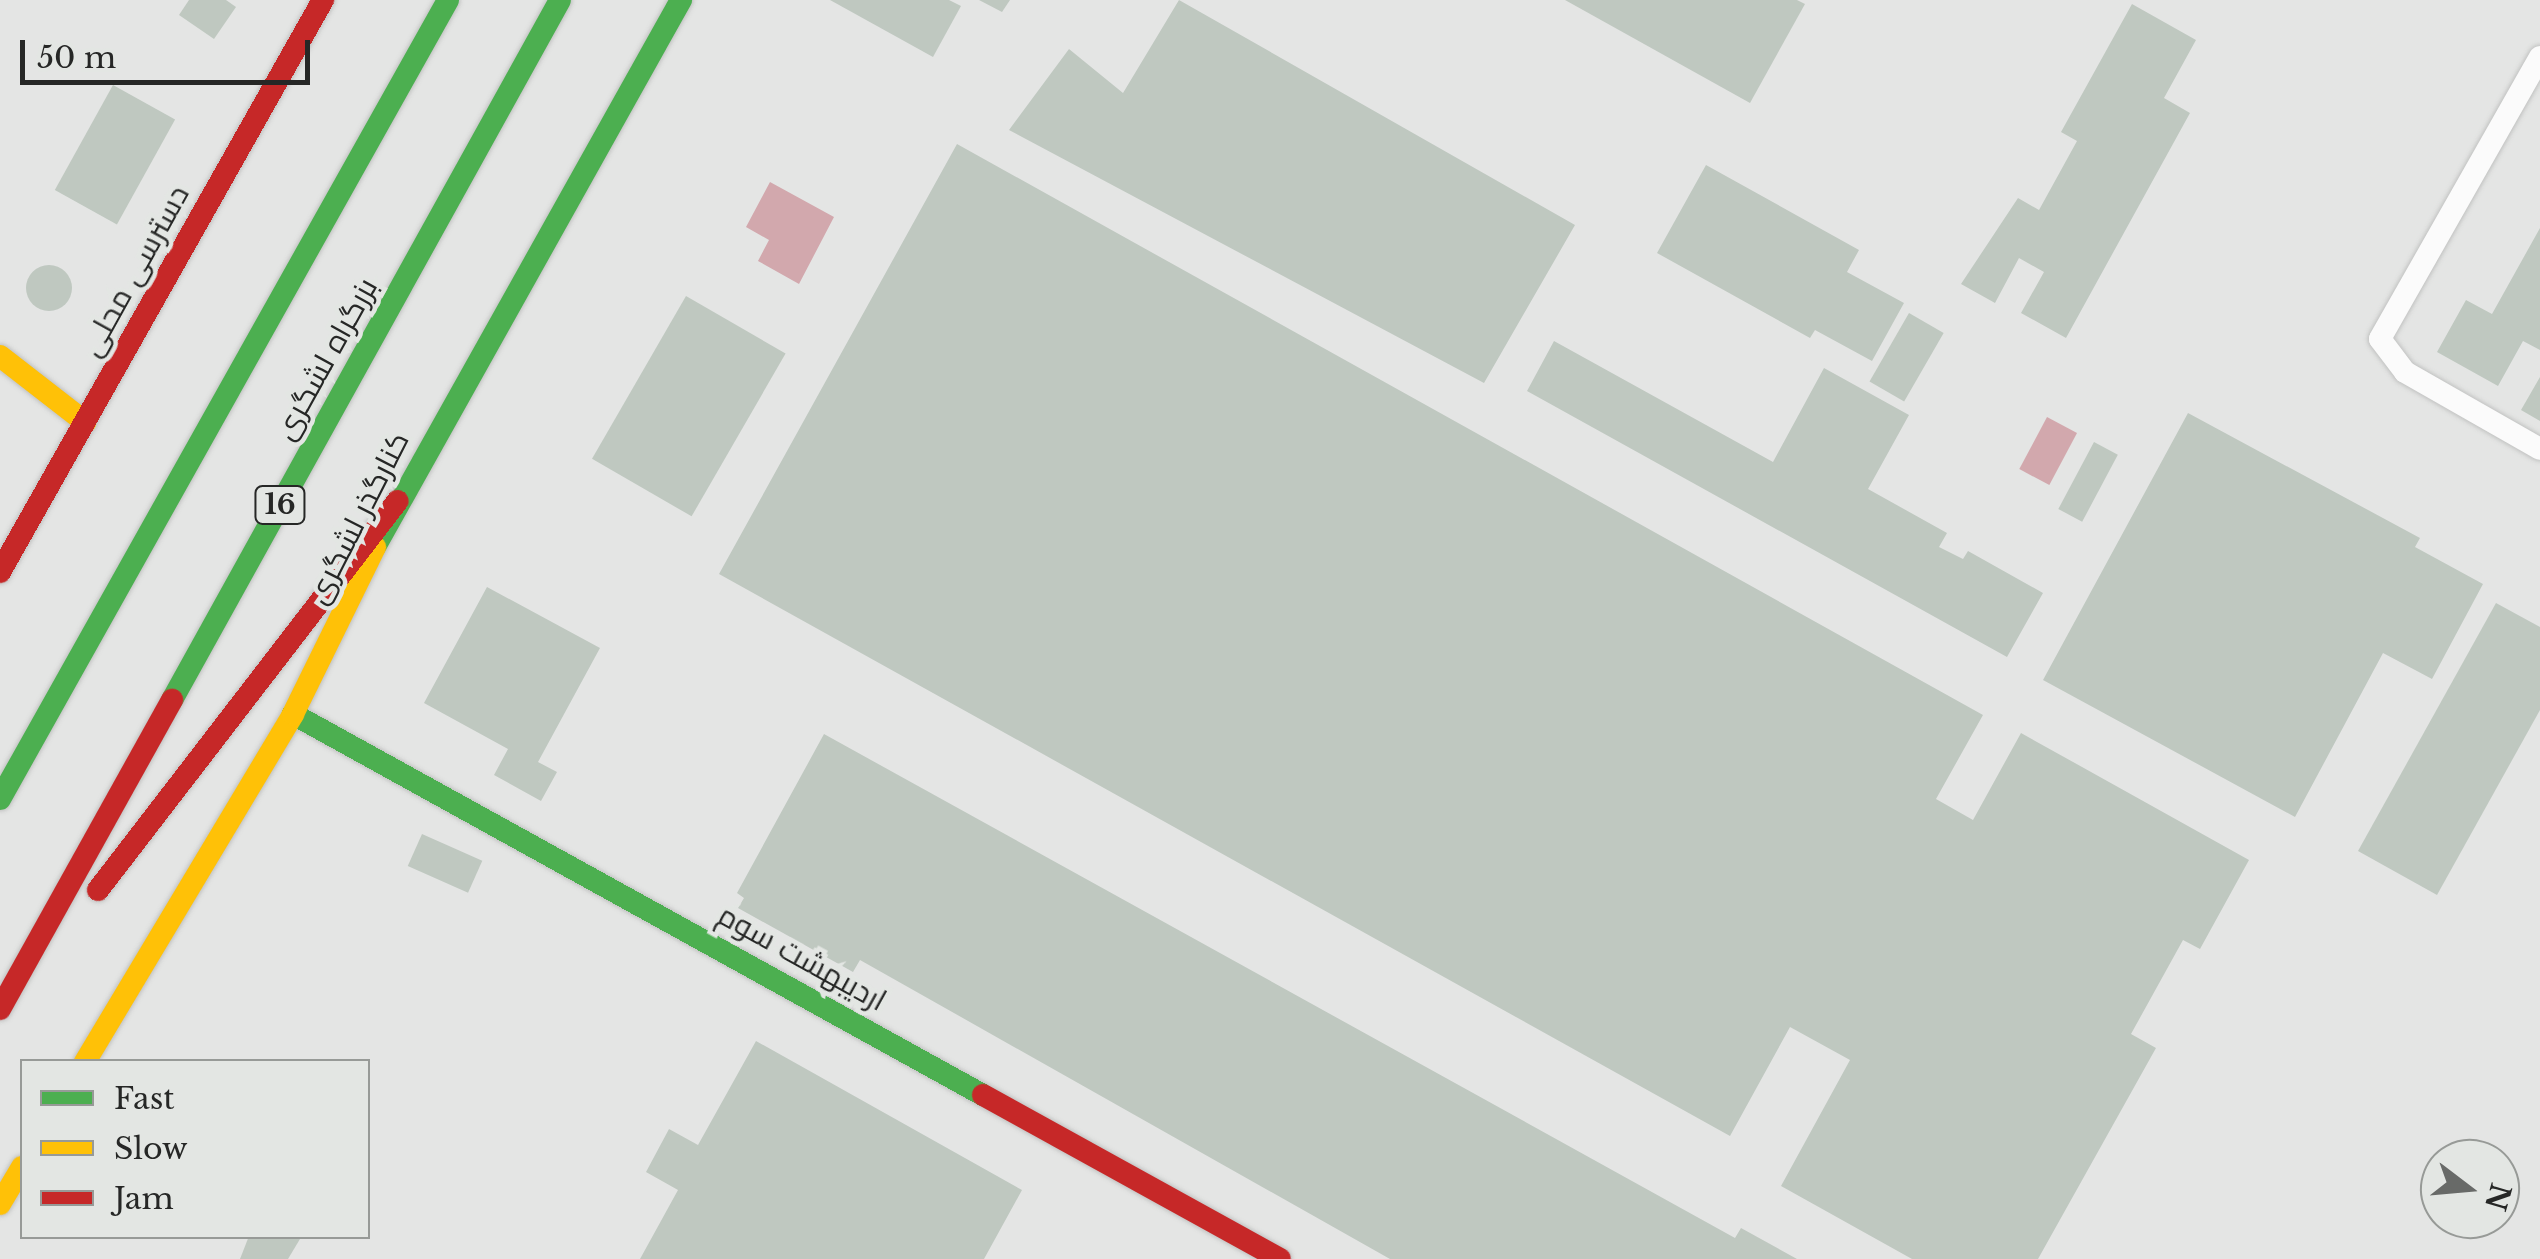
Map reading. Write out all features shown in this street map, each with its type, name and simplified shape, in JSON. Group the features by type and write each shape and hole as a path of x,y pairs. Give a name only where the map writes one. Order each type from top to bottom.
{"main road":[{"name":"دسترسی محلی","path":"0,572 323,0"},
{"path":"374,132 430,0"},
{"path":"0,799 448,0"},
{"name":"بزرگراه لشگری","path":"0,1009 560,0"},
{"name":"کنارگذر لشگری","path":"87,1059 292,714 398,500 681,0"},
{"path":"0,356 85,422"},
{"path":"0,1026 398,500"},
{"name":"اردیبهشت سوم","path":"292,714 1280,1259"},
{"path":"0,1204 20,1169"}],"lane":[{"path":"2540,57 2380,339 2405,372 2540,449"}],"shaded area":[{"path":"770,182 834,217 799,284 758,261 769,240 746,227"},
{"path":"2047,417 2077,433 2049,485 2019,469"}],"building":[{"path":"189,0 226,0 236,7 214,39 179,15"},
{"path":"830,0 949,0 961,6 933,57"},
{"path":"979,0 1010,0 1002,12"},
{"path":"1179,0 1575,225 1484,383 1009,130 1069,49 1123,93"},
{"path":"1565,0 1797,0 1805,4 1750,103"},
{"path":"2132,4 2196,40 2164,98 2190,113 2066,338 2021,313 2044,272 2019,258 1995,303 1961,284 2018,198 2039,210 2077,141 2061,132"},
{"path":"113,85 175,119 117,224 55,190"},
{"path":"957,144 1983,715 1936,799 1973,820 2021,733 2249,860 2200,949 2183,940 2131,1034 2156,1048 2038,1259 1912,1259 1781,1186 1850,1060 1790,1027 1730,1136 719,574"},
{"path":"1706,165 1859,250 1847,272 1904,303 1872,361 1815,330 1810,338 1657,253"},
{"path":"2540,228 2540,350 2523,341 2498,386 2437,352 2466,300 2492,314"},
{"path":"49,265 65,272 72,288 65,304 49,311 33,304 26,288 33,272"},
{"path":"686,296 786,354 692,516 592,459"},
{"path":"1909,313 1944,333 1904,401 1870,381"},
{"path":"1554,341 1773,462 1824,368 1909,415 1868,489 1947,533 1939,547 1963,559 1968,551 2043,593 2007,657 1527,391"},
{"path":"2540,377 2540,421 2521,410"},
{"path":"2188,413 2420,538 2415,547 2483,584 2432,679 2383,653 2295,817 2043,680"},
{"path":"2094,442 2118,455 2082,522 2058,509"},
{"path":"487,587 600,648 538,762 557,772 541,801 494,775 508,749 424,703"},
{"path":"2496,603 2540,627 2540,710 2437,895 2358,851"},
{"path":"824,734 1735,1238 1741,1228 1797,1259 1390,1259 860,960 853,972 738,908 744,898 737,893"},
{"path":"422,834 482,861 468,893 408,866"},
{"path":"756,1041 1022,1190 984,1259 640,1259 678,1190 646,1172 669,1129 698,1145"},
{"path":"248,1239 300,1239 288,1259 240,1259"}],"traffic: fast":[{"path":"0,799 448,0"},
{"path":"172,700 560,0"},
{"path":"375,547 681,0"},
{"path":"293,714 983,1095"}],"traffic: slow":[{"path":"0,356 85,422"},
{"path":"87,1059 293,714 375,547"},
{"path":"0,1204 20,1170"}],"traffic: jam":[{"path":"0,572 323,0"},
{"path":"98,890 398,501"},
{"path":"0,1009 172,700"},
{"path":"983,1095 1280,1259"}]}
